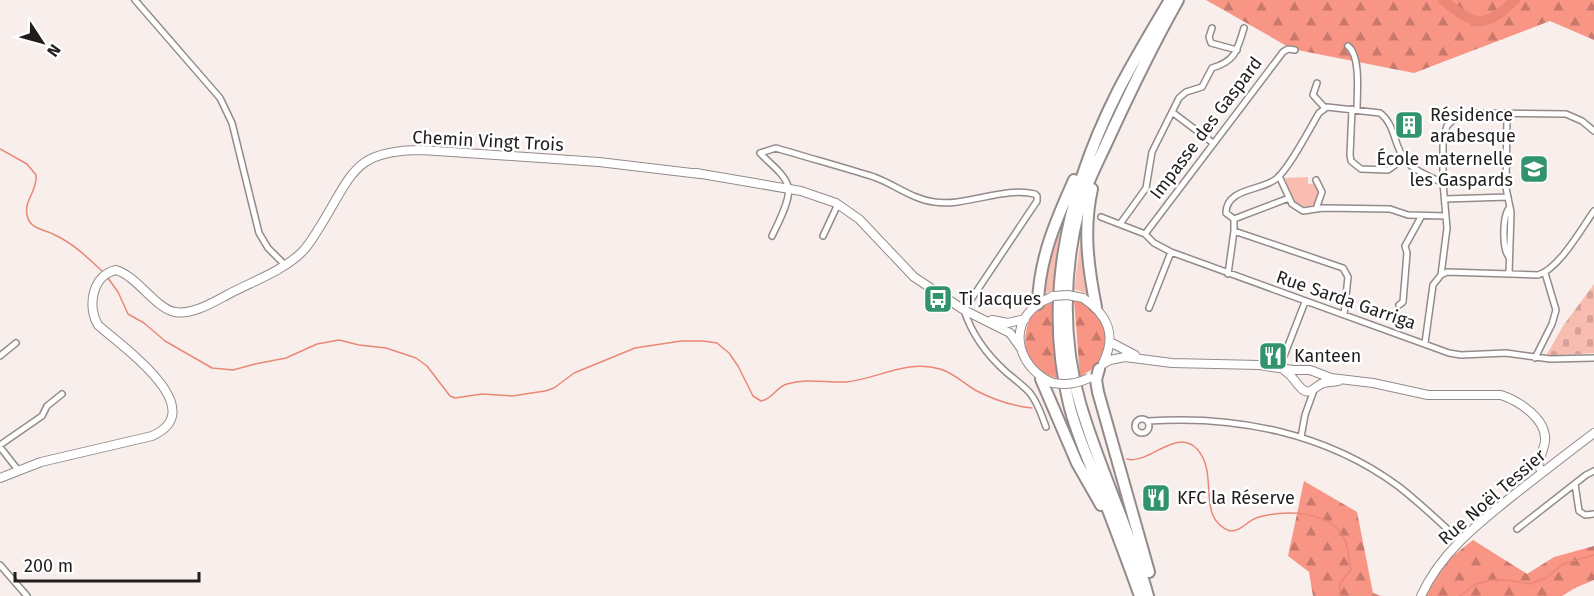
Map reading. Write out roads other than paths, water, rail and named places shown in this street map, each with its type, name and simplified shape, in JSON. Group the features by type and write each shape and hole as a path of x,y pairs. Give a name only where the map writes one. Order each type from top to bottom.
{"highway":[{"path":"1148,596 1139,564 1092,442 1070,360 1068,280 1071,245 1089,180 1170,0"},
{"path":"1038,304 1041,267 1046,249 1089,146 1118,91 1178,0"},
{"path":"1118,91 1092,146 1068,222 1061,260 1058,308 1069,403 1080,439 1119,535 1140,596"},
{"path":"1096,307 1089,276 1087,217 1095,176 1105,145"},
{"path":"1101,367 1096,380 1098,392 1151,579 1153,596"},
{"path":"1041,378 1077,463 1119,535"}],"main road":[{"name":"Chemin Vingt Trois","path":"18,470 41,462 152,436 166,427 170,420 173,413 172,405 165,387 98,325 92,316 92,300 100,280 111,271 116,270 125,274 166,309 178,312 195,310 209,304 285,265 307,246 352,175 364,162 376,155 394,151 422,150 599,162 700,174 812,194 838,204 859,219 914,277 964,310 1010,333 1020,347"},
{"path":"1101,367 1108,354 1110,342 1106,323 1096,307 1083,298 1068,295 1053,296 1038,304 1025,319 1020,338 1024,360 1041,378 1065,385 1089,378 1110,360 1125,357 1172,363 1259,365 1315,371 1342,380 1373,383 1428,395 1491,394 1511,398 1533,415 1544,432 1545,443 1538,465 1542,472"},
{"name":"Chemin Vingt Trois","path":"978,317 1008,323 1025,319"},
{"path":"1110,342 1143,358"},
{"path":"1281,369 1309,391 1342,380"},
{"path":"1299,385 1300,374 1304,370"},
{"path":"1315,371 1319,378 1316,388"},
{"name":"Rue Noël Tessier","path":"1421,596 1431,575 1460,541 1542,472 1594,433"},
{"path":"0,477 18,470"}],"street":[{"path":"135,0 220,98 227,110 239,147 259,233 268,248 285,265"},
{"path":"1212,28 1209,37 1211,43 1237,50"},
{"path":"1120,224 1146,188 1152,152 1179,98 1186,92 1202,87 1210,70 1227,62 1237,50 1244,28"},
{"path":"1348,46 1355,53 1358,83 1350,155 1352,161 1356,167 1361,169 1388,170 1404,159"},
{"name":"Impasse des Gaspard","path":"1145,234 1283,51 1295,50"},
{"path":"1317,83 1313,96 1325,108"},
{"path":"1234,219 1226,213 1233,196 1272,182 1279,176 1319,113 1325,108 1376,111 1384,116 1404,159 1414,168 1443,183"},
{"path":"1172,112 1213,143"},
{"path":"1441,275 1447,228 1443,183 1443,139 1447,126 1453,120 1470,113 1566,114 1582,120 1594,131"},
{"path":"1507,114 1506,188 1510,207 1509,274"},
{"path":"772,236 785,206 789,189 775,167 760,153 776,148 876,178 924,200 934,202 956,203 999,195 1035,194 1037,201 964,310 970,328 982,346 1031,394 1046,427"},
{"path":"1279,176 1292,204 1303,211 1390,209 1421,217 1446,216"},
{"path":"1316,180 1322,192 1316,209"},
{"path":"1445,199 1508,197"},
{"path":"1234,219 1289,198"},
{"path":"823,236 838,204"},
{"path":"1425,343 1433,285 1441,275 1447,272 1538,275 1545,273 1557,261 1594,211"},
{"name":"Rue Sarda Garriga","path":"1101,217 1145,234 1154,243 1171,252 1439,350 1461,355 1506,353 1534,358 1594,358"},
{"path":"1399,305 1403,302 1407,253 1405,246 1421,217"},
{"path":"1228,274 1234,219"},
{"path":"1234,231 1343,268 1348,277 1344,315"},
{"path":"1149,308 1171,252"},
{"path":"1534,358 1552,324 1556,310 1545,273"},
{"path":"1284,356 1305,302"},
{"path":"0,356 16,344"},
{"path":"1299,385 1304,398 1305,415"},
{"path":"1301,437 1305,415 1316,388"},
{"path":"18,470 0,446 42,416 47,406 62,394"},
{"path":"1148,421 1170,419 1229,421 1301,437 1338,451 1381,475 1420,505 1460,541"},
{"path":"1517,529 1594,471"},
{"path":"1575,484 1579,511 1594,514"},
{"path":"0,565 27,596"}],"waterway":[{"path":"1443,0 1463,15 1479,21 1495,16 1515,0"},
{"path":"0,149 27,164 36,175 27,210 31,224 68,243 103,272"},
{"path":"108,278 118,292 128,314 144,323 165,341 212,368 233,370 286,358 317,344 339,340 386,348 416,358 427,366 450,396 455,398 482,394 512,396 554,388 574,373 635,348 681,341 703,341 717,343 729,353 753,396 761,401 769,398 783,386 794,382 846,382 916,366 940,369 995,399 1032,408"},
{"path":"1127,459 1144,457 1171,444 1189,443 1204,459 1213,516 1219,525 1230,531 1259,517 1281,513 1306,514 1328,522 1344,538 1349,554 1351,570 1340,583 1340,596"},
{"path":"1460,596 1476,584 1491,580 1530,584 1546,578 1563,564 1594,555"}],"place":[{"name":"Résidence arabesque","path":"1409,125"},
{"name":"École maternelle les Gaspards","path":"1534,169"},
{"name":"Ti Jacques","path":"938,299"},
{"name":"Kanteen","path":"1273,356"},
{"name":"KFC la Réserve","path":"1156,498"}]}
